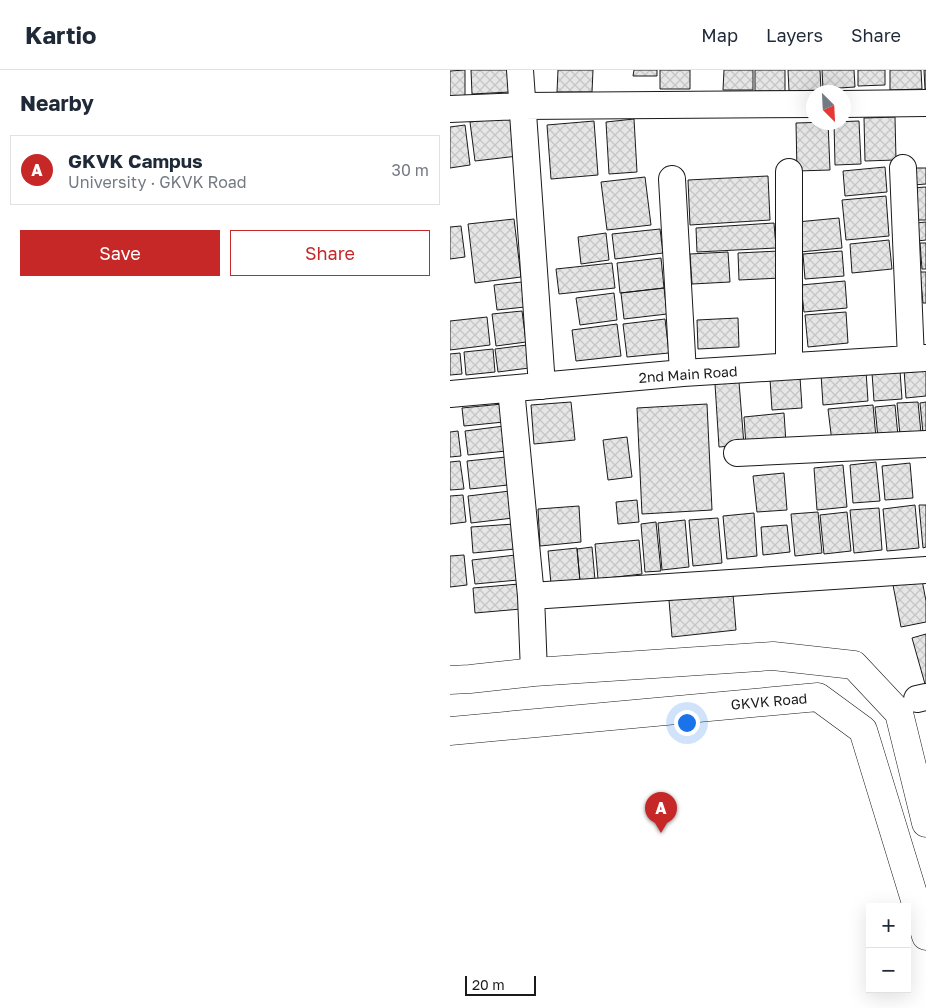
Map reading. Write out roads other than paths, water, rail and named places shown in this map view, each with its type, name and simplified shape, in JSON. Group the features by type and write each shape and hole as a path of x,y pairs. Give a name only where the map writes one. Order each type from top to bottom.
{"main road":[{"path":"450,680 534,672 773,656 854,665 899,713 926,822"},
{"name":"GKVK Road","path":"450,731 818,697 863,730 926,936"}],"street":[{"path":"520,70 542,386"},
{"path":"851,104 926,103"},
{"path":"450,109 522,106 806,104"},
{"path":"904,168 918,358"},
{"path":"788,366 789,172"},
{"path":"672,179 683,373"},
{"name":"2nd Main Road","path":"450,394 683,373 918,358"},
{"path":"511,389 531,596 534,672"},
{"path":"737,453 926,444"},
{"path":"531,596 926,570"}],"place":[{"name":"GKVK Campus","path":"661,833"}]}
